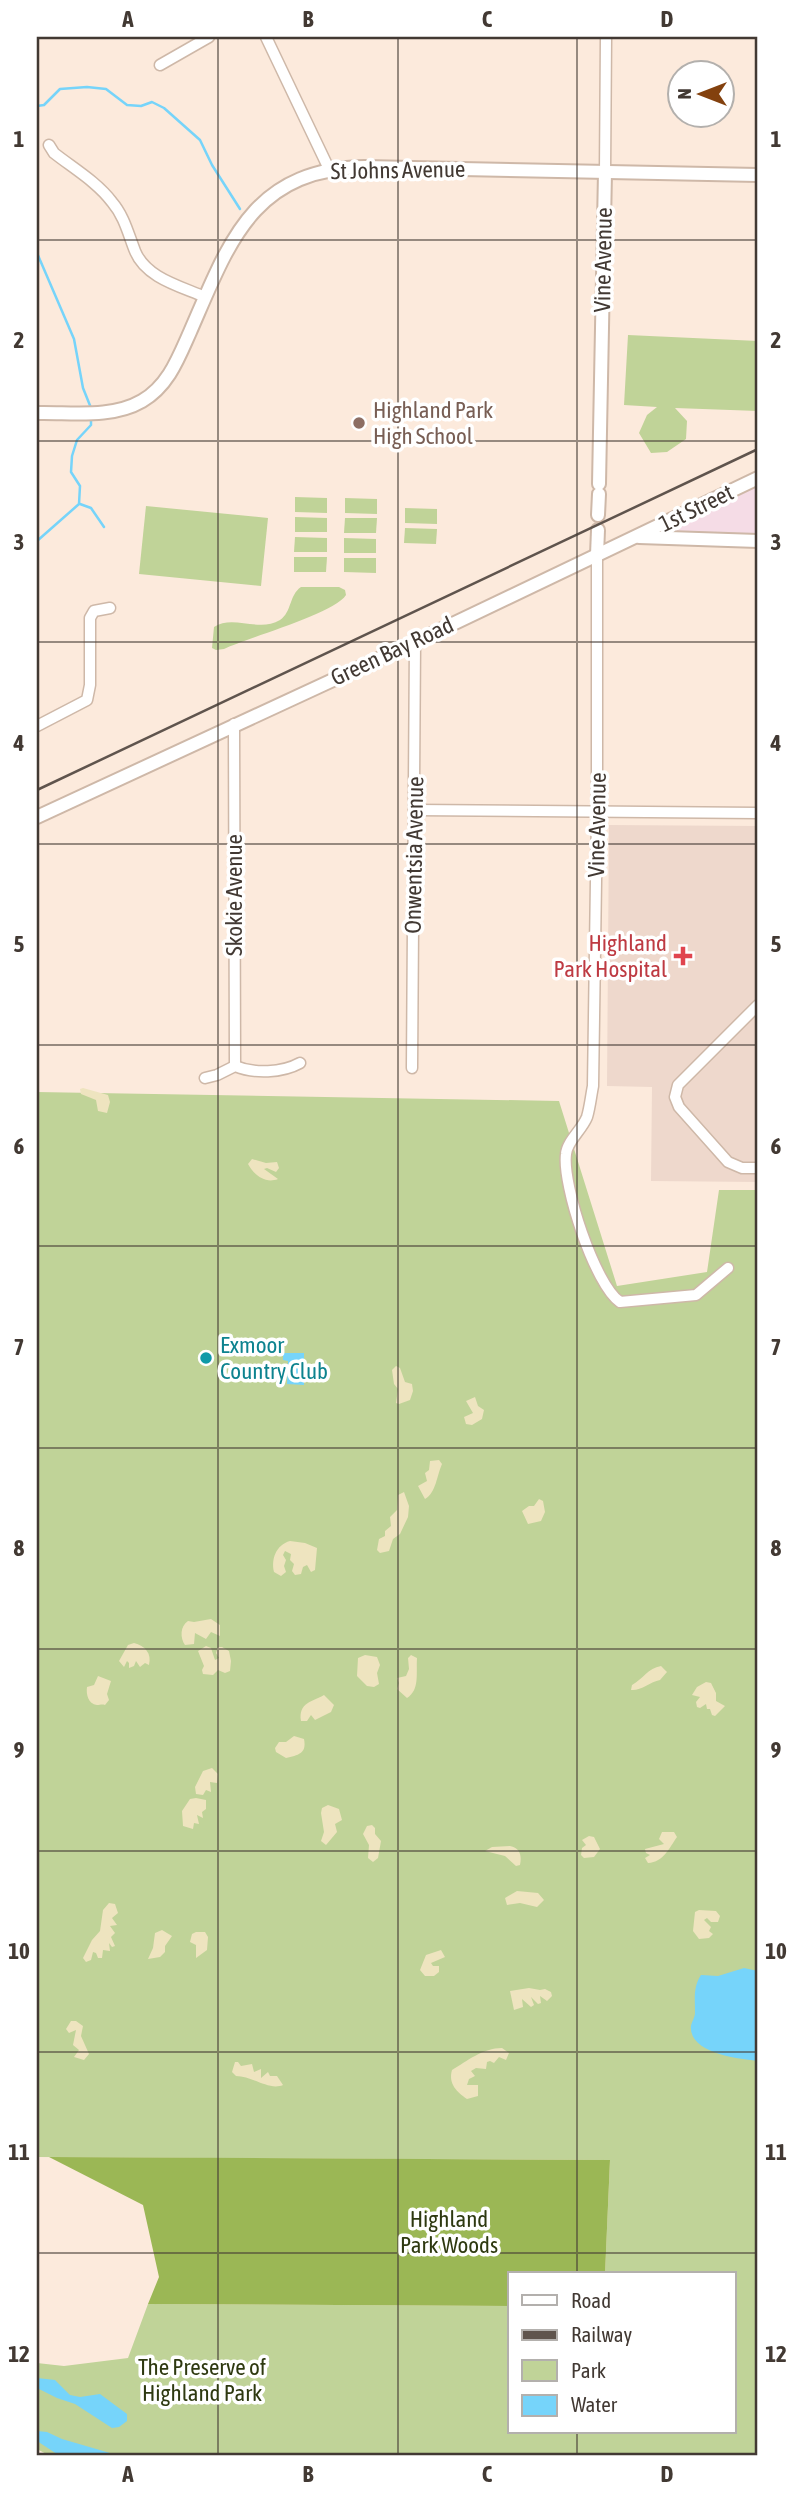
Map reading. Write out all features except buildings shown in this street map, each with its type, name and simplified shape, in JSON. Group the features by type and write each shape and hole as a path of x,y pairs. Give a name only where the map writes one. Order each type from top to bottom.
{"street":[{"path":"160,65 209,37"},
{"path":"267,37 329,169"},
{"name":"Vine Avenue","path":"598,515 607,37"},
{"path":"49,145 54,153 112,201 144,266 155,275 205,297"},
{"name":"St Johns Avenue","path":"37,413 100,412 129,407 146,398 162,384 179,356 232,239 243,223 261,203 291,183 329,169 365,167 758,175"},
{"name":"1st Street","path":"635,537 758,478"},
{"name":"Vine Avenue","path":"598,530 593,1086 586,1119 565,1153 570,1200 591,1256 609,1293 620,1302 696,1295 728,1268"},
{"name":"Green Bay Road","path":"37,817 635,537 758,541"},
{"path":"37,726 87,700 90,685 90,618 94,611 110,608"},
{"name":"Onwentsia Avenue","path":"412,1068 415,642"},
{"name":"Skokie Avenue","path":"234,724 235,1066"},
{"path":"415,810 758,813"},
{"path":"758,1005 678,1085 675,1097 679,1107 728,1162 742,1168 758,1168"},
{"path":"205,1077 218,1075 235,1066 253,1070 277,1070 289,1069 300,1063"}],"shaded area":[{"path":"758,485 758,533 672,533 671,527"},
{"name":"Highland Park Hospital","path":"609,825 758,826 758,1182 651,1181 652,1087 607,1086"}],"green space":[{"path":"628,335 758,341 758,411 675,408 687,421 686,439 667,452 651,453 639,433 647,415 657,407 624,405"},
{"path":"295,497 327,498 327,513 295,512"},
{"path":"345,498 377,499 377,514 345,513"},
{"path":"146,506 268,518 261,586 139,574"},
{"path":"405,508 437,509 437,524 405,523"},
{"path":"295,517 327,518 327,532 295,532"},
{"path":"345,518 377,518 376,533 344,533"},
{"path":"405,528 437,529 436,544 404,543"},
{"path":"295,537 327,538 327,552 294,552"},
{"path":"344,538 376,539 376,553 344,553"},
{"path":"294,557 327,557 326,572 294,572"},
{"path":"344,558 376,558 376,573 344,572"},
{"path":"301,587 339,587 345,590 346,595 325,610 309,617 224,649 212,648 214,627 229,622 272,624 284,617 294,594"},
{"name":"Exmoor Country Club","path":"37,1092 559,1101 617,1286 707,1272 719,1190 758,1190 758,2456 50,2456 37,2449 37,2363 64,2366 128,2358 148,2304 508,2306 508,2434 736,2434 736,2272 605,2272 610,2160 37,2157"},
{"name":"Highland Park Woods","path":"49,2157 610,2160 605,2272 508,2272 508,2306 148,2304 159,2277 143,2205"}],"sand":[{"path":"80,1089 108,1095 110,1102 107,1113 98,1111 96,1100 81,1094"},
{"path":"252,1159 266,1163 277,1162 279,1168 276,1172 264,1169 278,1179 264,1179 253,1172 248,1164"},
{"path":"396,1366 400,1368 405,1382 412,1384 413,1391 410,1400 399,1404 396,1403 398,1389 394,1384 392,1370"},
{"path":"475,1397 478,1406 484,1410 482,1419 472,1425 466,1424 464,1417 473,1413 466,1401"},
{"path":"439,1460 442,1464 436,1483 432,1493 425,1499 418,1486 427,1481 425,1473 429,1470 430,1461"},
{"path":"404,1492 409,1506 408,1517 400,1534 393,1539 389,1551 380,1553 377,1550 379,1539 385,1536 385,1531 391,1526 390,1517 397,1510 398,1495"},
{"path":"539,1499 543,1501 545,1512 541,1521 528,1524 522,1511 534,1506"},
{"path":"290,1541 317,1548 315,1570 311,1572 307,1565 303,1567 301,1574 295,1575 292,1571 294,1564 290,1560 291,1554 285,1551 283,1555 286,1572 281,1576 274,1572 276,1553"},
{"path":"211,1619 220,1625 220,1636 211,1632 206,1639 195,1633 194,1644 185,1645 182,1632 185,1623"},
{"path":"134,1643 147,1651 149,1665 145,1663 140,1667 136,1661 134,1666 129,1668 127,1661 124,1667 119,1661 128,1645"},
{"path":"206,1646 211,1648 215,1660 219,1658 216,1653 218,1647 229,1651 230,1671 225,1673 218,1670 213,1675 203,1674 204,1666 198,1651"},
{"path":"365,1655 377,1657 380,1665 377,1673 379,1684 374,1687 367,1686 357,1676 358,1658"},
{"path":"411,1655 417,1658 416,1681 414,1690 407,1698 397,1689 397,1678 406,1676 409,1669 408,1658"},
{"path":"661,1666 667,1672 660,1680 631,1690 632,1685 649,1671"},
{"path":"98,1676 111,1681 107,1694 109,1700 105,1705 94,1704 87,1696 87,1687 94,1685"},
{"path":"706,1682 711,1683 716,1693 716,1701 725,1706 715,1716 707,1709 706,1704 697,1707 696,1702 700,1697 692,1695 697,1687"},
{"path":"324,1695 334,1705 331,1712 315,1720 311,1715 307,1721 301,1721 304,1706"},
{"path":"294,1736 304,1739 301,1753 286,1758 276,1752 275,1748 279,1742 286,1742"},
{"path":"212,1768 218,1774 217,1783 210,1782 211,1792 206,1790 203,1795 196,1794 195,1787 203,1771"},
{"path":"190,1799 206,1800 206,1809 202,1812 203,1818 197,1815 199,1824 194,1823 193,1829 183,1826 182,1811"},
{"path":"328,1805 339,1809 342,1820 335,1824 337,1832 326,1845 321,1841 324,1832 321,1813 322,1808"},
{"path":"372,1825 381,1841 378,1858 373,1862 368,1858 369,1845 363,1834 367,1826"},
{"path":"662,1832 674,1832 677,1837 662,1857 648,1863 645,1858 650,1855 645,1849 664,1844 659,1839"},
{"path":"589,1836 594,1837 600,1849 594,1857 584,1858 581,1855 582,1848 586,1845 582,1840"},
{"path":"510,1846 520,1853 520,1865 516,1866 505,1856 485,1851 492,1847"},
{"path":"517,1891 538,1893 544,1900 537,1907 520,1903 507,1905 505,1898"},
{"path":"109,1903 115,1904 118,1913 112,1918 117,1925 110,1926 115,1933 111,1937 115,1946 112,1947 109,1943 110,1951 103,1950 102,1958 98,1958 93,1952 91,1960 86,1962 83,1958 100,1931 103,1910"},
{"path":"716,1911 720,1916 718,1922 711,1922 707,1918 704,1920 711,1927 709,1931 713,1934 709,1938 699,1939 693,1931 695,1912"},
{"path":"162,1930 172,1936 165,1946 165,1952 160,1957 148,1959 155,1933"},
{"path":"205,1932 208,1937 207,1950 196,1958 196,1945 190,1942 192,1934"},
{"path":"441,1950 445,1957 431,1963 433,1966 439,1966 439,1972 434,1976 425,1976 420,1970 426,1955"},
{"path":"545,1989 551,1992 552,1996 547,2001 540,1996 541,2003 538,2004 531,1997 534,2005 531,2007 522,1999 523,2007 514,2010 510,1991"},
{"path":"71,2021 83,2026 81,2036 89,2054 84,2060 74,2057 79,2050 73,2045 76,2030 69,2033 66,2029"},
{"path":"502,2048 509,2053 506,2060 499,2057 494,2063 487,2062 486,2069 476,2068 471,2071 475,2076 469,2079 467,2085 478,2085 478,2096 467,2099 452,2083 452,2070 482,2053"},
{"path":"235,2062 241,2066 252,2064 254,2072 261,2069 261,2078 268,2072 270,2076 277,2076 283,2085 266,2085 236,2076 232,2072"}],"water":[{"path":"283,1353 304,1353 304,1385 287,1384 288,1361 283,1360"},
{"path":"744,1968 758,1971 758,2061 730,2057 708,2050 693,2037 691,2029 695,2015 696,1989 701,1975 718,1976"},
{"path":"37,2378 55,2380 70,2395 80,2397 100,2394 127,2414 127,2421 112,2428 75,2404 37,2388"},
{"path":"37,2431 47,2432 113,2456 60,2456 37,2441"}],"waterway":[{"path":"37,106 44,105 60,89 87,87 106,89 127,105 141,106 152,102 164,108 200,140 212,165 240,209"},
{"path":"37,253 74,339 83,388 91,408"},
{"path":"37,541 79,504 80,486 71,472 72,456 77,440 91,425 91,418"},
{"path":"80,504 91,508 104,527"}],"railway":[{"path":"37,790 758,449"}],"place":[{"name":"Highland Park High School","path":"359,423"},
{"name":"Highland Park Hospital","path":"683,956"},
{"name":"Exmoor Country Club","path":"206,1358"}],"park label":[{"name":"The Preserve of Highland Park","path":"202,2380"}]}
